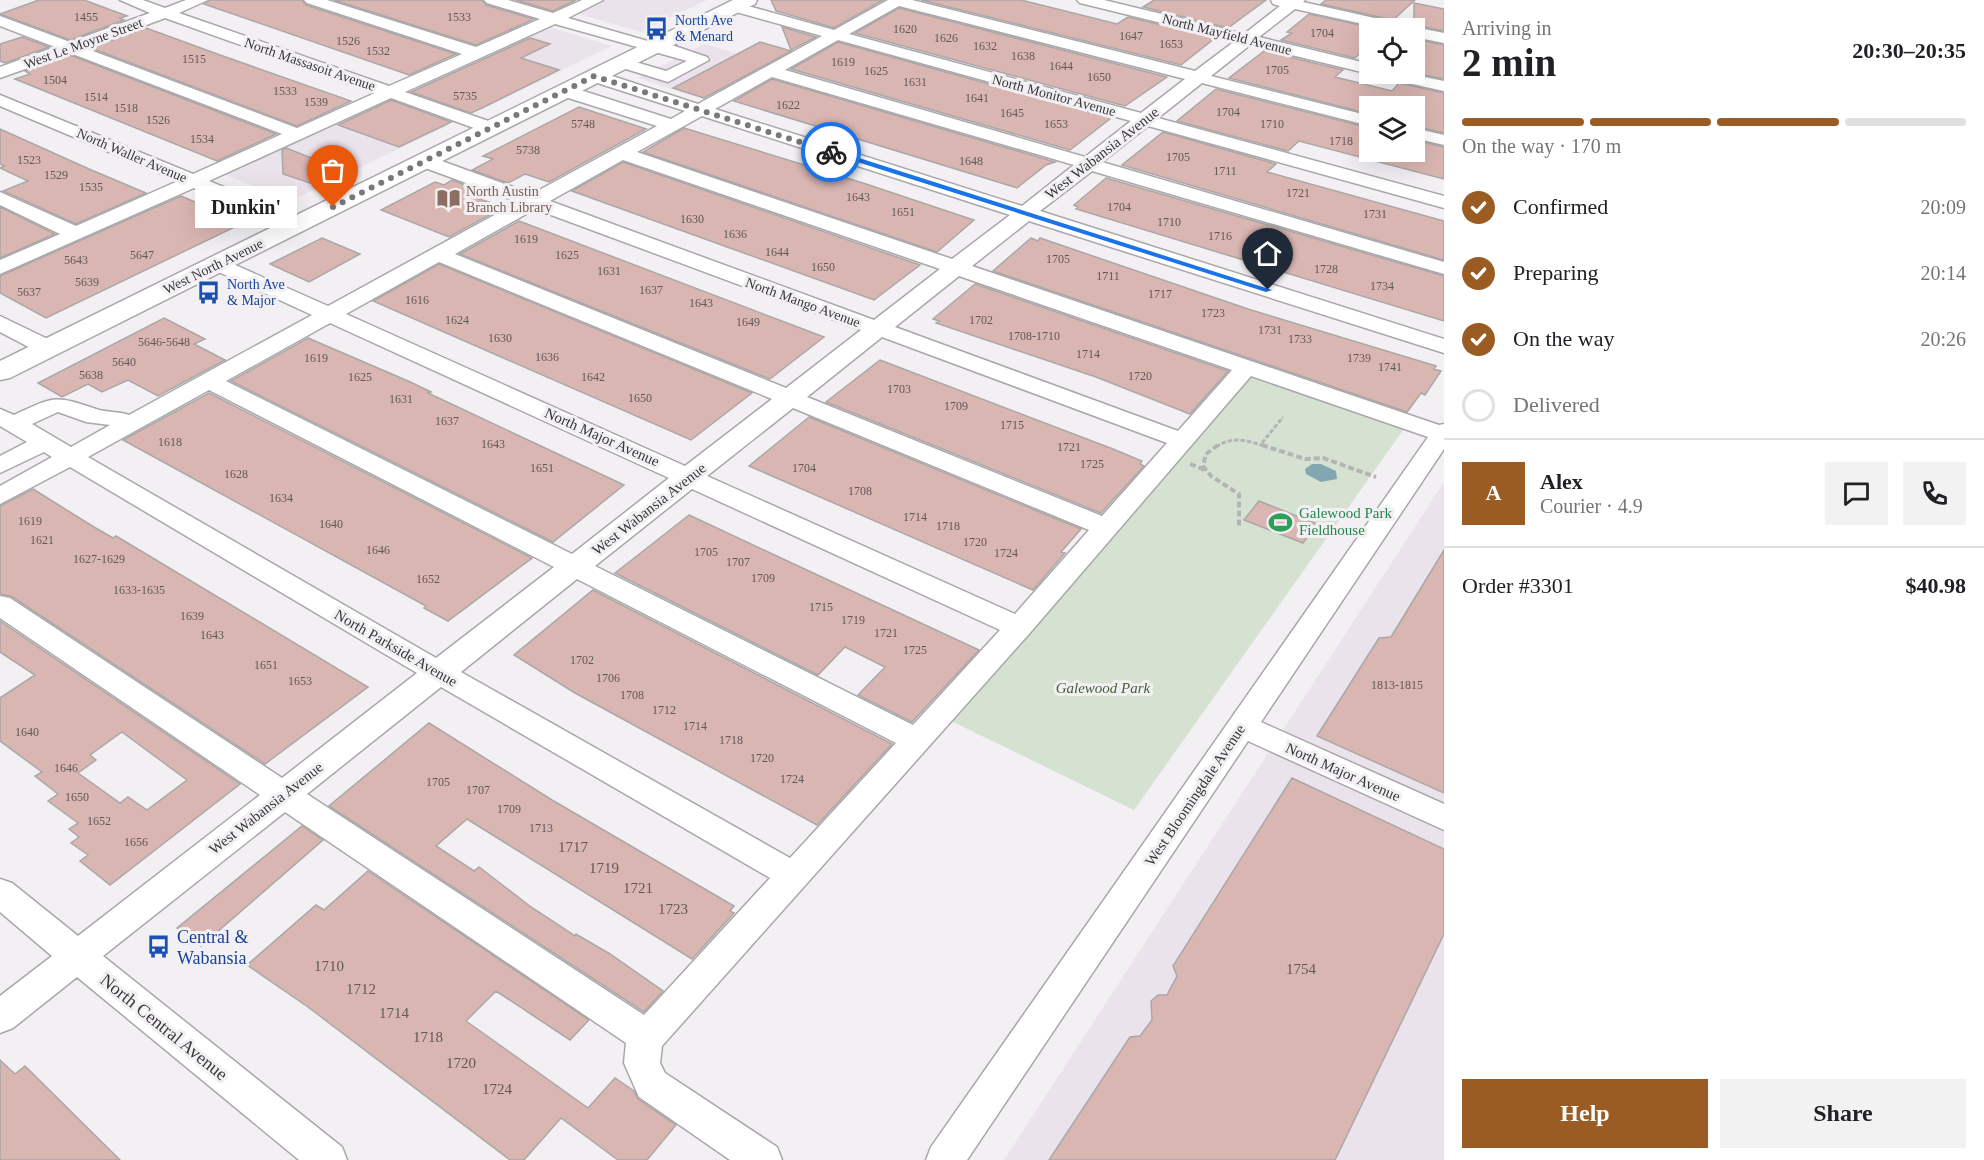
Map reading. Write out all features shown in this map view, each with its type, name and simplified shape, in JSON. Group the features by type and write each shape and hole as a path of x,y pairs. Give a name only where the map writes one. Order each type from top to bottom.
{"main road":[{"name":"West North Avenue","path":"0,372 710,19 739,11"}],"street":[{"name":"North Massasoit Avenue","path":"128,0 491,128"},
{"name":"West Le Moyne Street","path":"0,73 200,0"},
{"path":"312,0 477,53"},
{"path":"492,0 701,60 668,77 622,63"},
{"path":"0,268 595,0"},
{"path":"0,496 899,0 1359,118"},
{"name":"North Mayfield Avenue","path":"1085,0 1359,66"},
{"path":"1288,1 1359,18"},
{"name":"West Wabansia Avenue","path":"0,1017 1199,77 1247,39 1288,1"},
{"name":"North Monitor Avenue","path":"739,11 836,35 1444,202"},
{"path":"756,32 780,20"},
{"path":"0,21 297,135"},
{"path":"1425,34 1444,38"},
{"path":"771,71 1444,268"},
{"path":"594,76 1444,346"},
{"path":"1425,82 1444,86"},
{"path":"565,91 672,125"},
{"name":"North Waller Avenue","path":"0,99 297,224"},
{"path":"1425,136 1444,140"},
{"path":"621,153 1443,432"},
{"name":"North Mango Avenue","path":"424,161 1183,441"},
{"path":"0,198 77,234"},
{"path":"438,254 1107,528"},
{"name":"North Major Avenue","path":"217,264 690,476 1019,627"},
{"path":"0,323 48,348"},
{"path":"763,1160 652,1084 642,1063 642,1050 648,1037 1019,627 1247,367"},
{"path":"208,381 917,740"},
{"path":"7,420 55,405 68,406 94,417 118,419 130,424"},
{"name":"North Parkside Avenue","path":"7,420 439,673 794,876"},
{"name":"West Bloomingdale Avenue","path":"945,1160 1443,432"},
{"path":"0,466 45,442"},
{"path":"0,605 648,1037"},
{"name":"North Major Avenue","path":"1242,726 1444,818"},
{"name":"North Central Avenue","path":"0,893 328,1160"}],"path":[{"path":"1262,443 1283,417"},
{"path":"1239,526 1239,494 1205,470 1204,460 1210,449 1228,440 1242,439 1262,443 1305,459 1323,458 1376,477"}],"shaded area":[{"path":"603,0 707,0 641,32 575,13"},
{"path":"546,26 612,46 482,109 415,85"},
{"path":"704,44 775,64 709,101 638,78"},
{"path":"379,101 447,126 290,201 221,173"},
{"path":"1444,482 1444,1160 1004,1160"}],"green space":[{"name":"Galewood Park","path":"1252,375 1406,426 1134,810 949,720"}],"water":[{"path":"1312,464 1321,464 1336,471 1337,479 1321,482 1306,474 1305,469"}],"building":[{"path":"39,0 84,0 127,16 120,18 124,20 70,40 0,14"},
{"path":"210,0 302,0 306,5 456,54 409,75 204,4"},
{"path":"334,0 482,0 486,5 534,19 476,45"},
{"path":"516,0 576,0 553,11"},
{"path":"771,0 883,0 834,28 776,11"},
{"path":"921,0 1021,0 1117,24 1128,17 1215,38 1181,65"},
{"path":"1154,0 1266,0 1228,28 1143,7"},
{"path":"1326,0 1415,0 1395,18 1384,18 1321,4"},
{"path":"1414,3 1444,9 1444,31 1425,27 1425,18 1414,18"},
{"path":"899,8 1167,77 1125,106 855,33"},
{"path":"1309,14 1359,25 1359,55 1355,58 1281,40 1292,33 1287,32"},
{"path":"782,27 816,37 791,50"},
{"path":"146,28 351,101 297,126 91,48"},
{"path":"22,37 49,47 5,63 0,61 0,44"},
{"path":"530,38 550,44 521,58 559,70 471,113 411,92"},
{"path":"1425,41 1444,45 1444,79 1425,75"},
{"path":"760,42 791,51 704,98 673,88"},
{"path":"838,42 1111,118 1070,150 791,69"},
{"path":"1264,51 1343,70 1335,77 1359,84 1392,91 1398,84 1404,84 1444,93 1444,133 1425,129 1425,96 1359,96 1359,111 1229,78"},
{"path":"70,55 276,134 217,161 15,79 30,74 25,71"},
{"path":"772,79 1055,162 1046,165 1017,188 734,101"},
{"path":"1216,89 1359,125 1359,157 1299,141 1288,151 1177,121"},
{"path":"391,100 451,122 399,147 338,125"},
{"path":"579,107 646,129 549,182 525,174 508,183 472,170 493,159 483,156"},
{"path":"684,128 974,220 937,252 643,152"},
{"path":"0,129 146,193 76,224 3,191 28,181 0,168 4,166 0,164"},
{"path":"1163,132 1276,164 1267,172 1444,221 1444,260 1122,165"},
{"path":"1425,143 1444,147 1444,179 1379,162 1425,162"},
{"path":"286,148 324,163 344,174 319,186 283,174 282,150"},
{"path":"623,162 920,265 874,300 572,191"},
{"path":"1106,178 1444,276 1444,321 1076,209 1078,207 1074,205"},
{"path":"452,180 489,194 479,199 489,202 481,207 495,212 449,237 381,210 435,182 444,185"},
{"path":"181,196 243,223 46,318 0,293 0,276"},
{"path":"0,207 55,234 0,258"},
{"path":"519,221 824,337 770,379 460,254"},
{"path":"322,238 360,254 309,282 270,264"},
{"path":"1031,238 1038,241 1040,238 1248,309 1436,366 1434,369 1441,371 1425,395 1421,393 1407,412 993,271"},
{"path":"439,264 752,393 691,440 373,301"},
{"path":"975,284 1228,371 1190,414 1096,377 936,323 939,321 933,319"},
{"path":"164,318 205,339 194,344 225,360 158,396 128,380 102,392 88,384 62,397 38,383"},
{"path":"308,338 408,381 431,392 428,393 624,485 553,542 231,381"},
{"path":"880,360 1113,449 1142,461 1140,464 1144,466 1101,513 826,402"},
{"path":"209,393 532,558 448,621 424,608 426,606 123,440"},
{"path":"809,417 1081,529 1061,552 1065,553 1033,590 749,466"},
{"path":"33,489 368,687 265,764 11,596 0,594 0,506"},
{"name":"Galewood Park Fieldhouse","path":"1259,501 1317,524 1303,543 1244,520"},
{"path":"689,515 979,650 912,722 858,695 885,667 845,647 818,675 615,573"},
{"path":"1444,550 1444,793 1317,736 1379,638 1391,637"},
{"path":"593,590 892,744 817,825 575,693 514,655"},
{"path":"0,621 240,784 110,885 80,861 88,855 71,843 79,837 69,829 78,823 48,801 58,794 35,776 42,772 0,741 0,698 35,675 0,652","holes":["122,732 187,780 147,810 128,797 120,803 78,773 96,760 90,755"]},
{"path":"429,723 552,800 734,906 730,911 734,913 692,959 467,819 436,846 474,871 479,867 531,907 575,936 576,934 610,954 663,991 644,1012 329,806"},
{"path":"1292,778 1444,849 1444,934 1335,1160 1049,1160 1130,1037 1140,1036 1152,1020 1151,1001 1158,995 1167,995 1177,976 1173,966"},
{"path":"302,826 323,840 201,946 177,928"},
{"path":"368,871 589,1020 570,1040 496,991 466,1021 588,1108 615,1078 634,1091 638,1099 676,1125 647,1160 618,1160 561,1118 524,1160 510,1160 308,1007 247,965 316,905 324,910"},
{"path":"0,1060 15,1074 25,1066 120,1160 0,1160"}],"way so far":[{"path":"333,207 594,76 831,152"}],"place":[{"name":"North Ave & Menard","path":"657,28"},
{"name":"North Austin Branch Library","path":"448,199"},
{"name":"Dunkin'","path":"333,207"},
{"name":"North Ave & Major","path":"209,292"},
{"name":"Galewood Park Fieldhouse","path":"1281,522"},
{"name":"Central & Wabansia","path":"159,947"}],"route":[{"path":"831,152 1268,290"}]}
